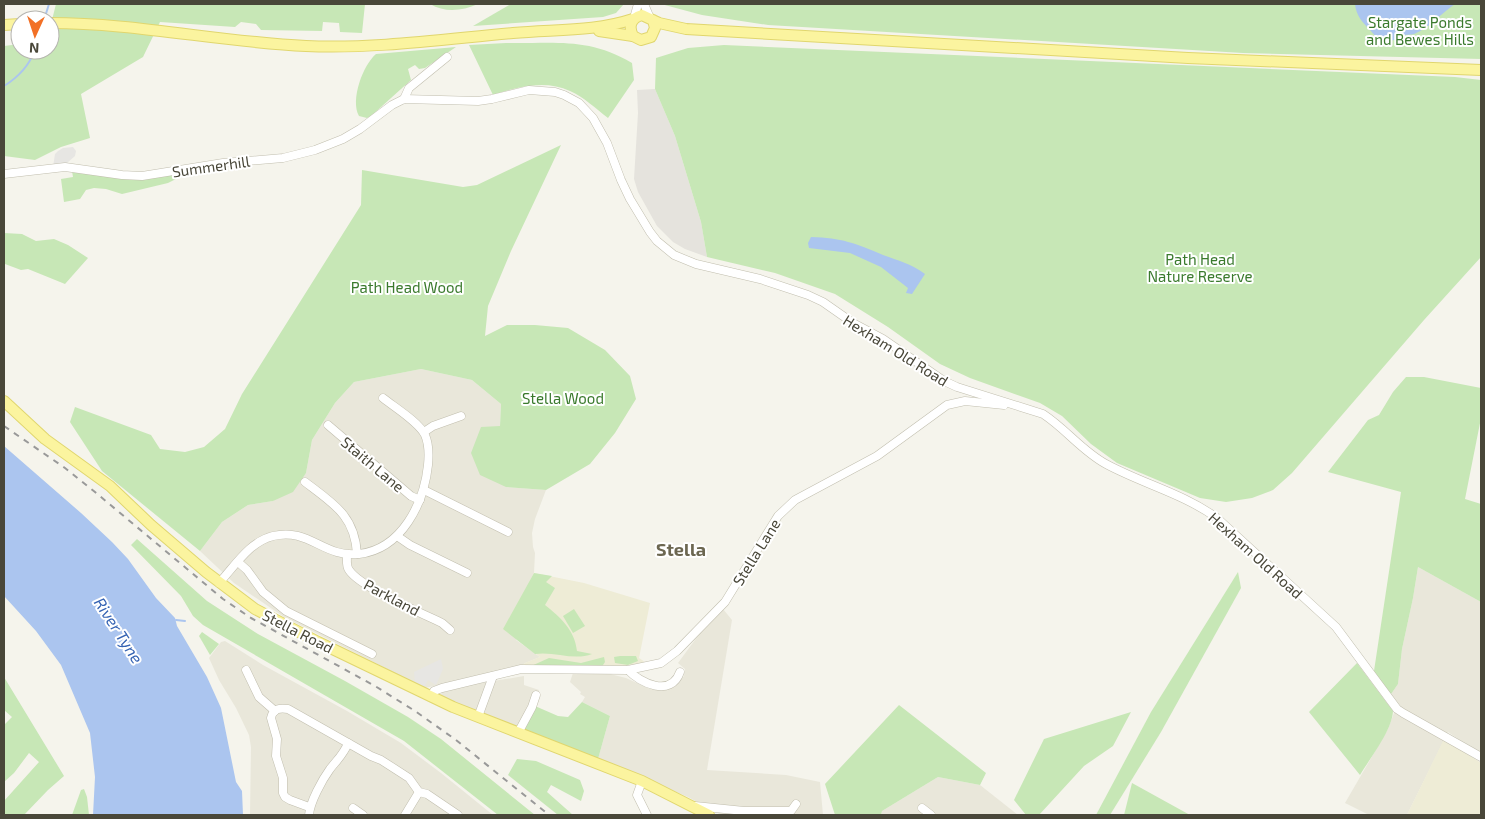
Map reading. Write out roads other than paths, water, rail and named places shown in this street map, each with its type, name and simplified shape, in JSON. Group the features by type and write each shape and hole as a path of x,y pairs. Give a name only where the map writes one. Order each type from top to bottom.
{"main road":[{"path":"60,23 105,25 268,44 332,46 585,29 634,19 642,15 686,30"},
{"path":"633,36 630,28 634,19"},
{"path":"651,19 655,28 652,36"},
{"path":"585,29 633,36 641,40 652,36 686,30 1188,58 1479,69"},
{"name":"Stella Road","path":"4,401 45,439 110,486 151,525 219,583 254,609 431,697 642,781 709,815"}],"street":[{"path":"634,19 638,4"},
{"path":"644,4 651,19"},
{"path":"404,99 409,88 419,76 447,56"},
{"name":"Hexham Old Road","path":"404,99 478,101 519,92 539,90 555,92 571,98 586,109 593,118 607,144 630,199 650,232 667,250 682,259 696,264 760,279 824,302 853,323 883,340 944,381 957,387 1036,411 1055,422 1080,446 1106,464 1184,498 1217,518 1336,627 1402,713 1479,755"},
{"name":"Summerhill","path":"4,174 65,167 142,176 223,163 299,155 348,136 392,105 404,99"},
{"path":"957,387 958,402"},
{"path":"219,583 248,550 264,539 288,534 302,536 332,552 357,554 376,550 396,536 409,521 424,490 428,446 424,432 383,398"},
{"name":"Stella Lane","path":"431,697 437,689 521,669 628,670 653,666 668,659 719,610 730,596 772,524 795,500 877,456 947,404 958,402 1018,406"},
{"path":"424,432 433,426 461,416"},
{"name":"Staith Lane","path":"328,425 411,496 420,500"},
{"path":"305,482 335,505 350,524 356,540 357,554"},
{"path":"424,490 508,532"},
{"path":"396,536 410,545 467,573"},
{"name":"Parkland","path":"347,554 347,565 355,576 379,592 442,623 450,630"},
{"path":"238,562 247,570 263,592 286,611 372,654"},
{"path":"246,670 259,697 275,711"},
{"path":"628,670 646,684 659,686 673,682 680,672"},
{"path":"478,717 493,676"},
{"path":"518,733 532,707 536,695"},
{"path":"348,743 344,753 330,770 309,811 285,797 283,793 283,778 276,756 277,739 271,718 279,708 288,708 381,760 409,778 419,792 427,794 458,815"},
{"path":"1479,755 1481,747"},
{"path":"642,781 637,795 647,815"},
{"path":"405,815 419,792"},
{"path":"691,806 744,811 791,811 796,804"},
{"path":"353,808 363,815"},
{"path":"922,808 931,815"}],"water":[{"path":"1355,4 1455,4 1420,31 1385,42 1379,39 1362,21"},
{"path":"811,237 856,244 909,265 925,274 912,294 906,293 908,288 881,267 850,253 809,248 808,243"},
{"name":"River Tyne","path":"4,446 112,542 128,559 156,598 175,618 177,626 207,677 221,708 236,782 242,791 243,815 93,815 95,777 90,733 61,665 36,631 4,596"}],"waterway":[{"path":"47,10 49,4"},
{"path":"4,86 22,71 30,60"},
{"path":"176,620 185,621"}],"railway":[{"path":"4,426 65,468 223,599 251,618 375,686 415,711 456,740 549,815"}],"district":[{"name":"Stella","path":"681,549"}],"park label":[{"name":"Stargate Ponds and Bewes Hills","path":"1420,30"},
{"name":"Path Head Nature Reserve","path":"1200,268"},
{"name":"Path Head Wood","path":"407,287"},
{"name":"Stella Wood","path":"563,398"}]}
